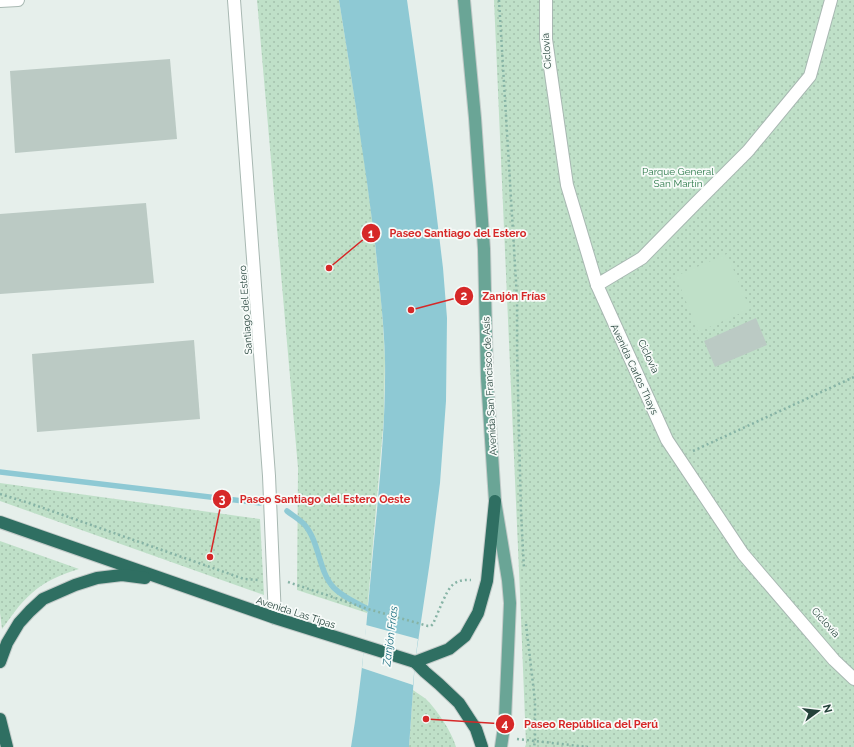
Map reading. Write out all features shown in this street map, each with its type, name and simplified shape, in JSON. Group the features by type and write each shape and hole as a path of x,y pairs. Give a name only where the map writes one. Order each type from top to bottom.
{"highway":[{"path":"482,747 476,729 459,703 415,662 449,649 465,636 478,613 487,581 495,501"},
{"name":"Avenida Las Tipas","path":"0,522 275,618 415,662"},
{"name":"Avenida Las Tipas","path":"0,662 7,642 19,623 43,599 58,591 97,578 109,576 122,575 170,581"},
{"path":"0,719 7,747"}],"main road":[{"name":"Avenida San Francisco de Asís","path":"464,0 475,118 484,249 487,378 495,501 508,580 510,603 505,720 502,742"}],"street":[{"path":"0,2 18,0"},
{"name":"Santiago del Estero","path":"234,0 269,476 275,618"},
{"name":"Avenida Carlos Thays","path":"546,0 546,39 567,185 596,285 667,440 743,554 834,660 854,679"},
{"path":"596,285 642,258 748,151 810,76 831,0"}],"path":[{"path":"500,0 517,298 521,513 524,575"},
{"path":"679,457 854,377"},
{"path":"0,494 244,579 287,582 421,625"},
{"path":"526,620 534,701 534,747"},
{"path":"502,742 535,742 588,747"}],"green space":[{"path":"257,0 339,0 362,144 373,226 382,309 385,359 384,417 367,613 297,590 298,468"},
{"name":"Parque General San Martín","path":"494,0 854,0 854,747 525,747 520,594"},
{"path":"727,254 750,309 698,332 676,276"},
{"path":"0,483 260,519 264,595 0,501"},
{"path":"0,541 79,569 54,578 42,585 28,597 2,629 0,613"},
{"path":"413,690 426,699 435,709 448,728 456,747 409,747"}],"water":[{"path":"339,0 407,0 443,268 447,318 446,401 440,483 415,662 409,747 351,747 364,650 380,480 385,360 375,243 363,152"}],"pier":[{"path":"366,625 418,639 413,685 362,668"}],"building":[{"path":"170,59 177,139 15,153 10,71"},
{"path":"146,203 154,283 0,294 0,214"},
{"path":"756,318 767,345 715,367 704,341"},
{"path":"194,340 200,419 37,432 32,354"}],"waterway":[{"path":"0,472 260,503"},
{"path":"287,511 302,522 309,531 325,573 334,588 348,599 374,612"}],"place":[{"name":"Paseo Santiago del Estero","path":"329,268"},
{"name":"Zanjón Frías","path":"411,310"},
{"name":"Paseo Santiago del Estero Oeste","path":"210,557"},
{"name":"Paseo República del Perú","path":"426,719"}]}
